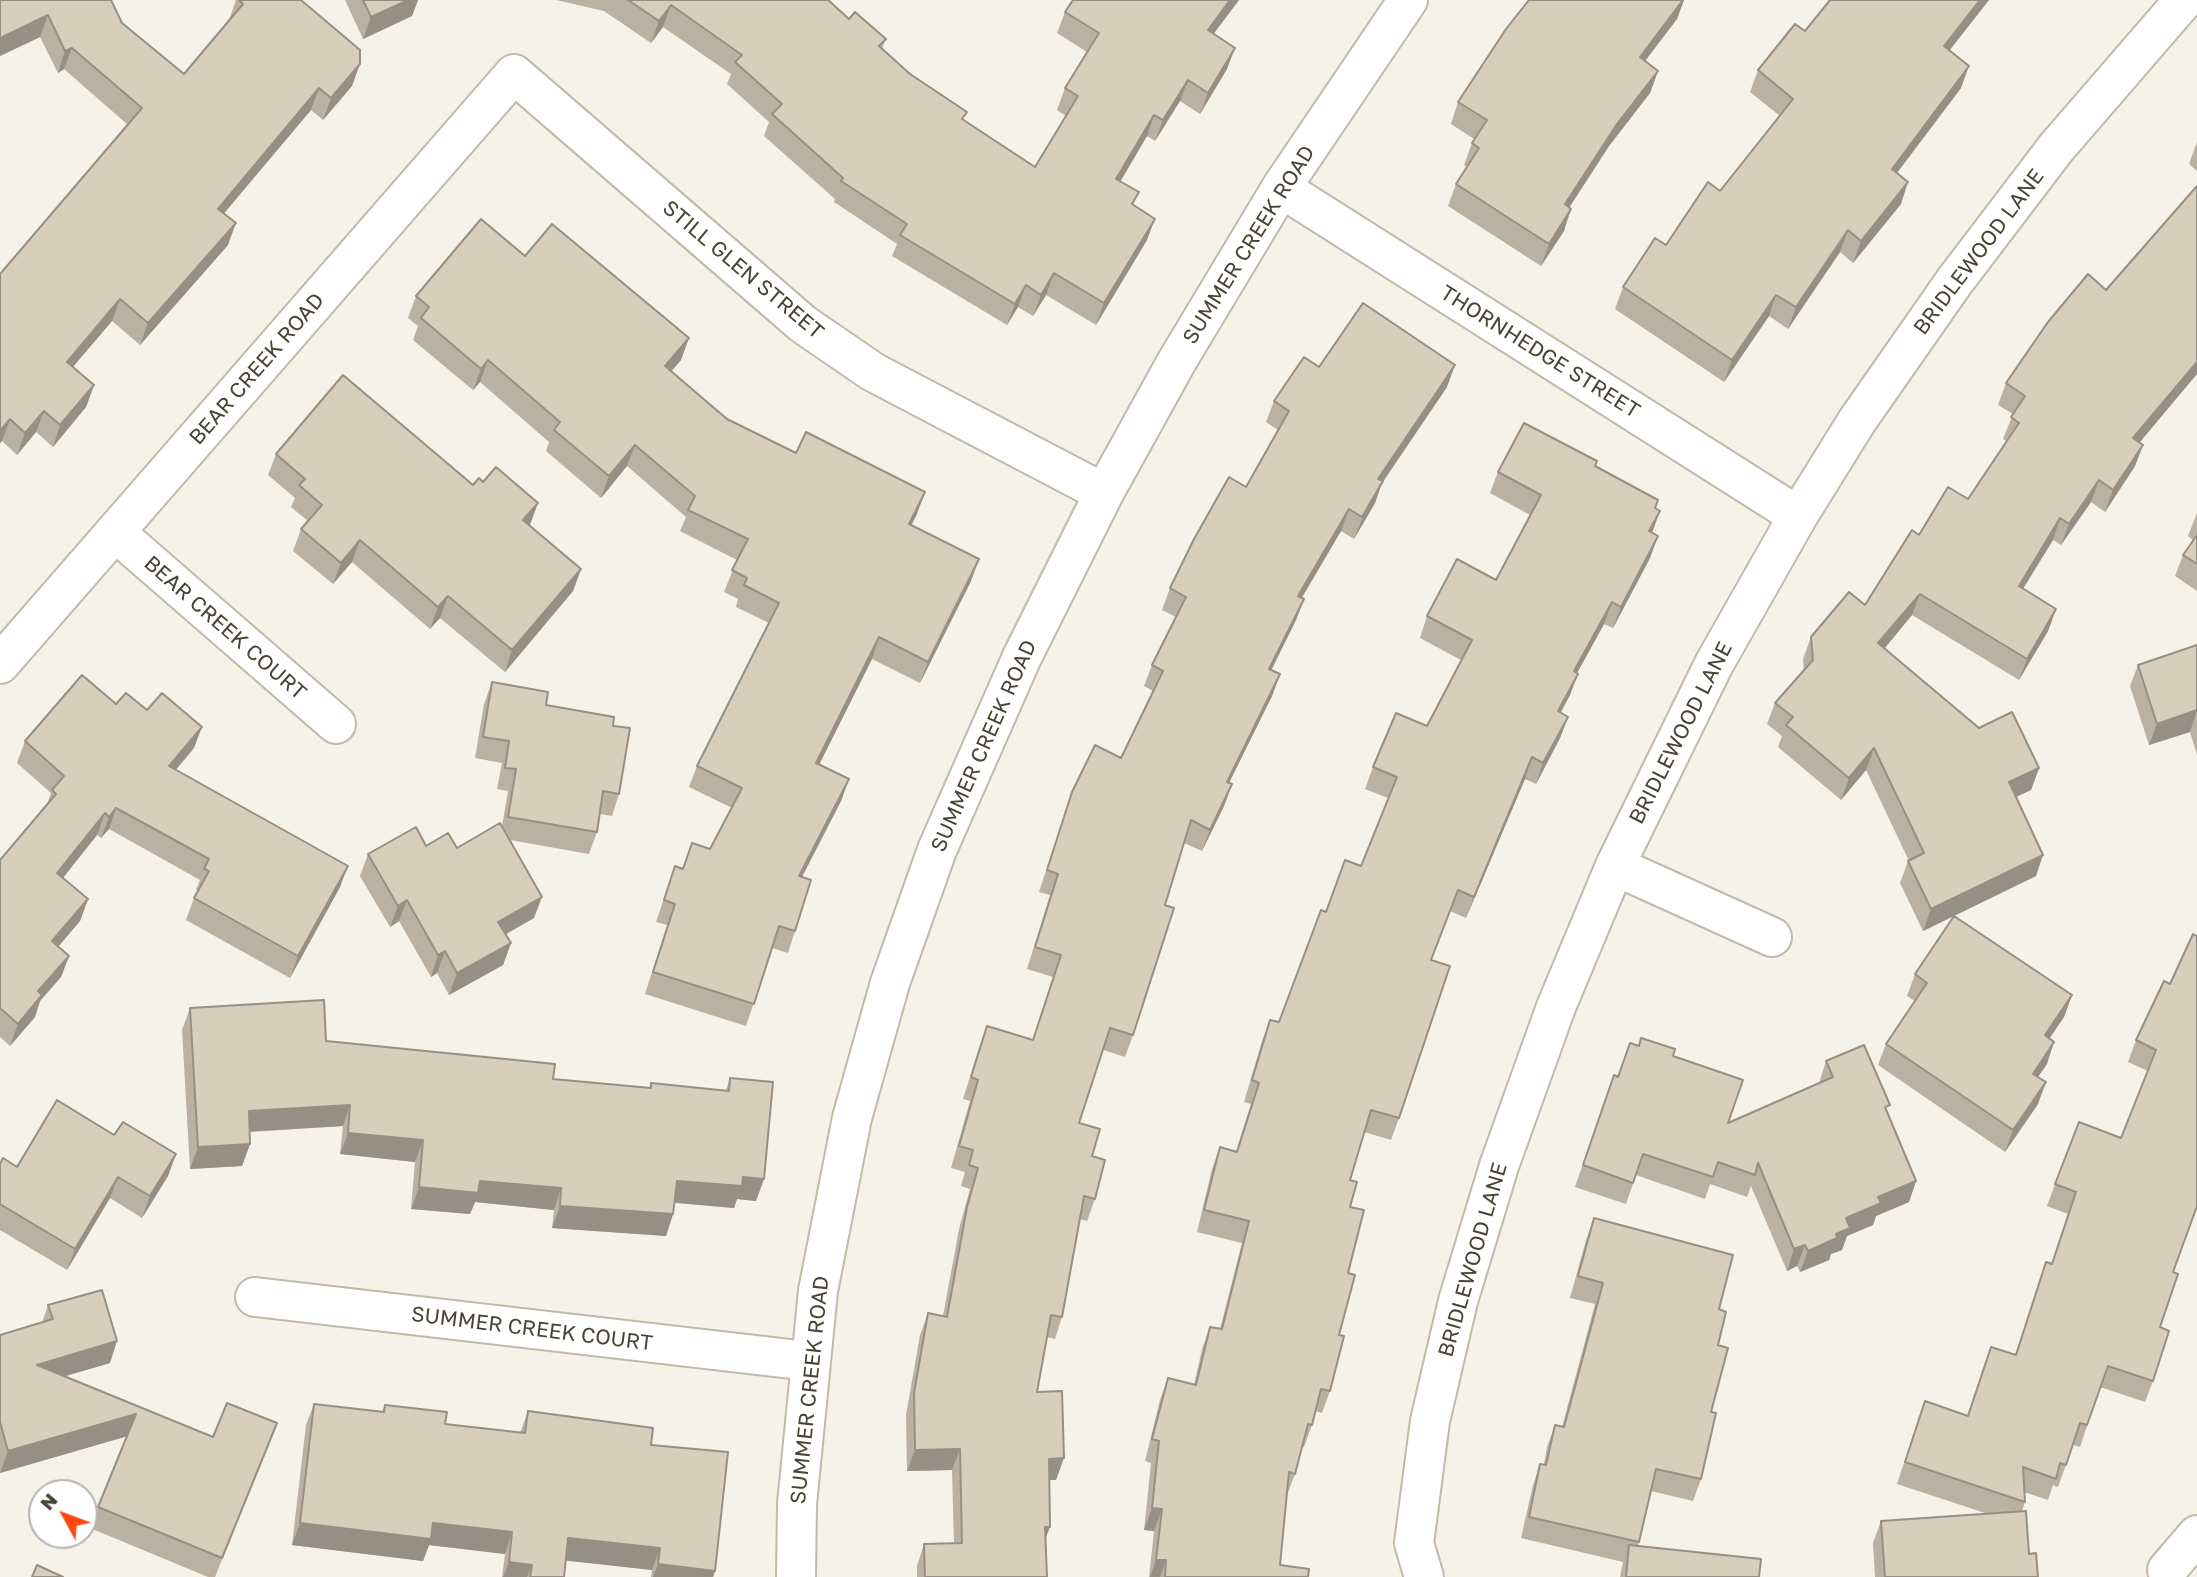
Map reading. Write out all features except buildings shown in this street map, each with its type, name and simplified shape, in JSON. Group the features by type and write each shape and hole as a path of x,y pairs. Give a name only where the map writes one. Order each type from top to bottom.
{"street":[{"name":"SUMMER CREEK ROAD","path":"796,1577 797,1504 808,1362 818,1291 852,1118 890,983 943,838 1022,657 1104,493 1177,361 1281,188 1408,0"},
{"name":"BRIDLEWOOD LANE","path":"1424,1577 1414,1543 1430,1421 1458,1301 1499,1166 1556,1007 1615,866 1714,664 1798,516 1857,421 1954,282 2056,148 2184,0"},
{"name":"STILL GLEN STREET","path":"514,74 803,324 873,372 1104,493"},
{"name":"BEAR CREEK ROAD","path":"0,664 514,74"},
{"name":"THORNHEDGE STREET","path":"1281,188 1798,516"},
{"name":"BEAR CREEK COURT","path":"115,532 336,724"},
{"path":"1615,866 1772,937"},
{"name":"SUMMER CREEK COURT","path":"255,1297 808,1362"},
{"path":"2167,1570 2197,1535"}]}
